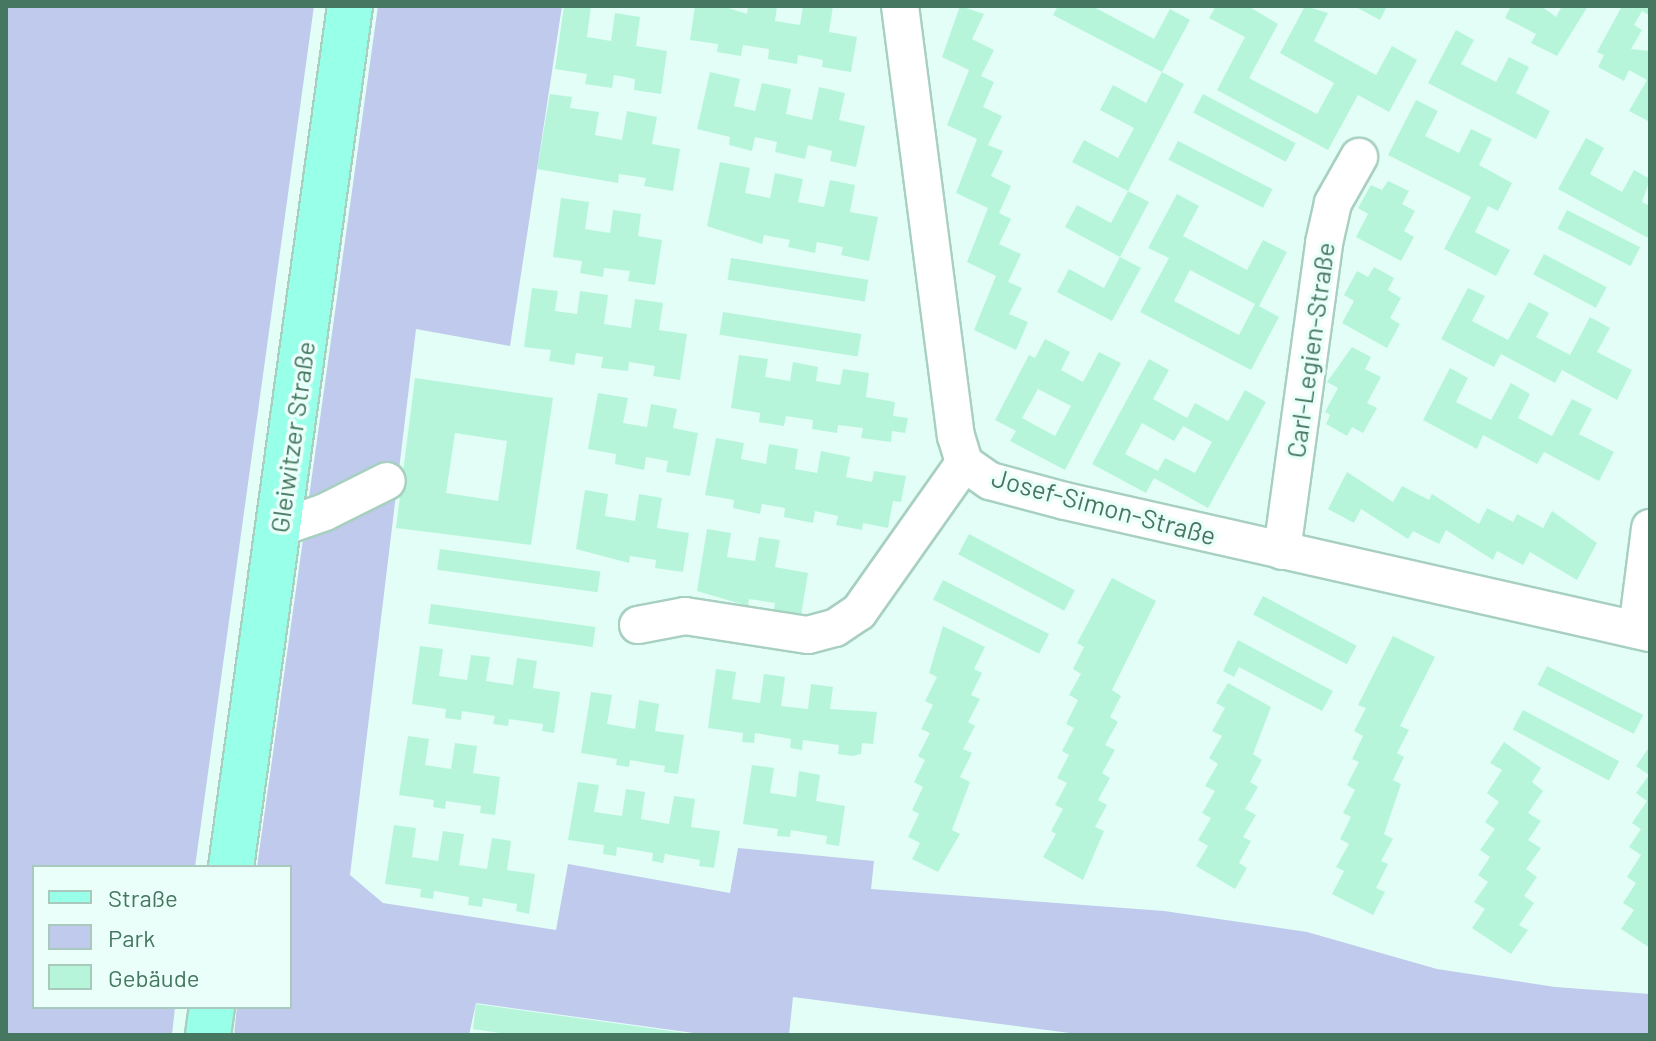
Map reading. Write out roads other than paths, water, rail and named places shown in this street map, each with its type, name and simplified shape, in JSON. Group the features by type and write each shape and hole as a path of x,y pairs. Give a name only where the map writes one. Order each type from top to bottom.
{"main road":[{"name":"Gleiwitzer Straße","path":"231,865 350,6"},
{"path":"208,1035 212,1009"}],"street":[{"name":"Josef-Simon-Straße","path":"900,6 956,436 964,463 990,481 1282,551 1644,632"},
{"name":"Carl-Legien-Straße","path":"1282,551 1324,243 1333,203 1359,157"},
{"path":"638,625 685,616 808,635 835,628 859,612 964,463"},
{"path":"279,528 325,512 387,481"},
{"path":"1644,632 1650,528"}]}
